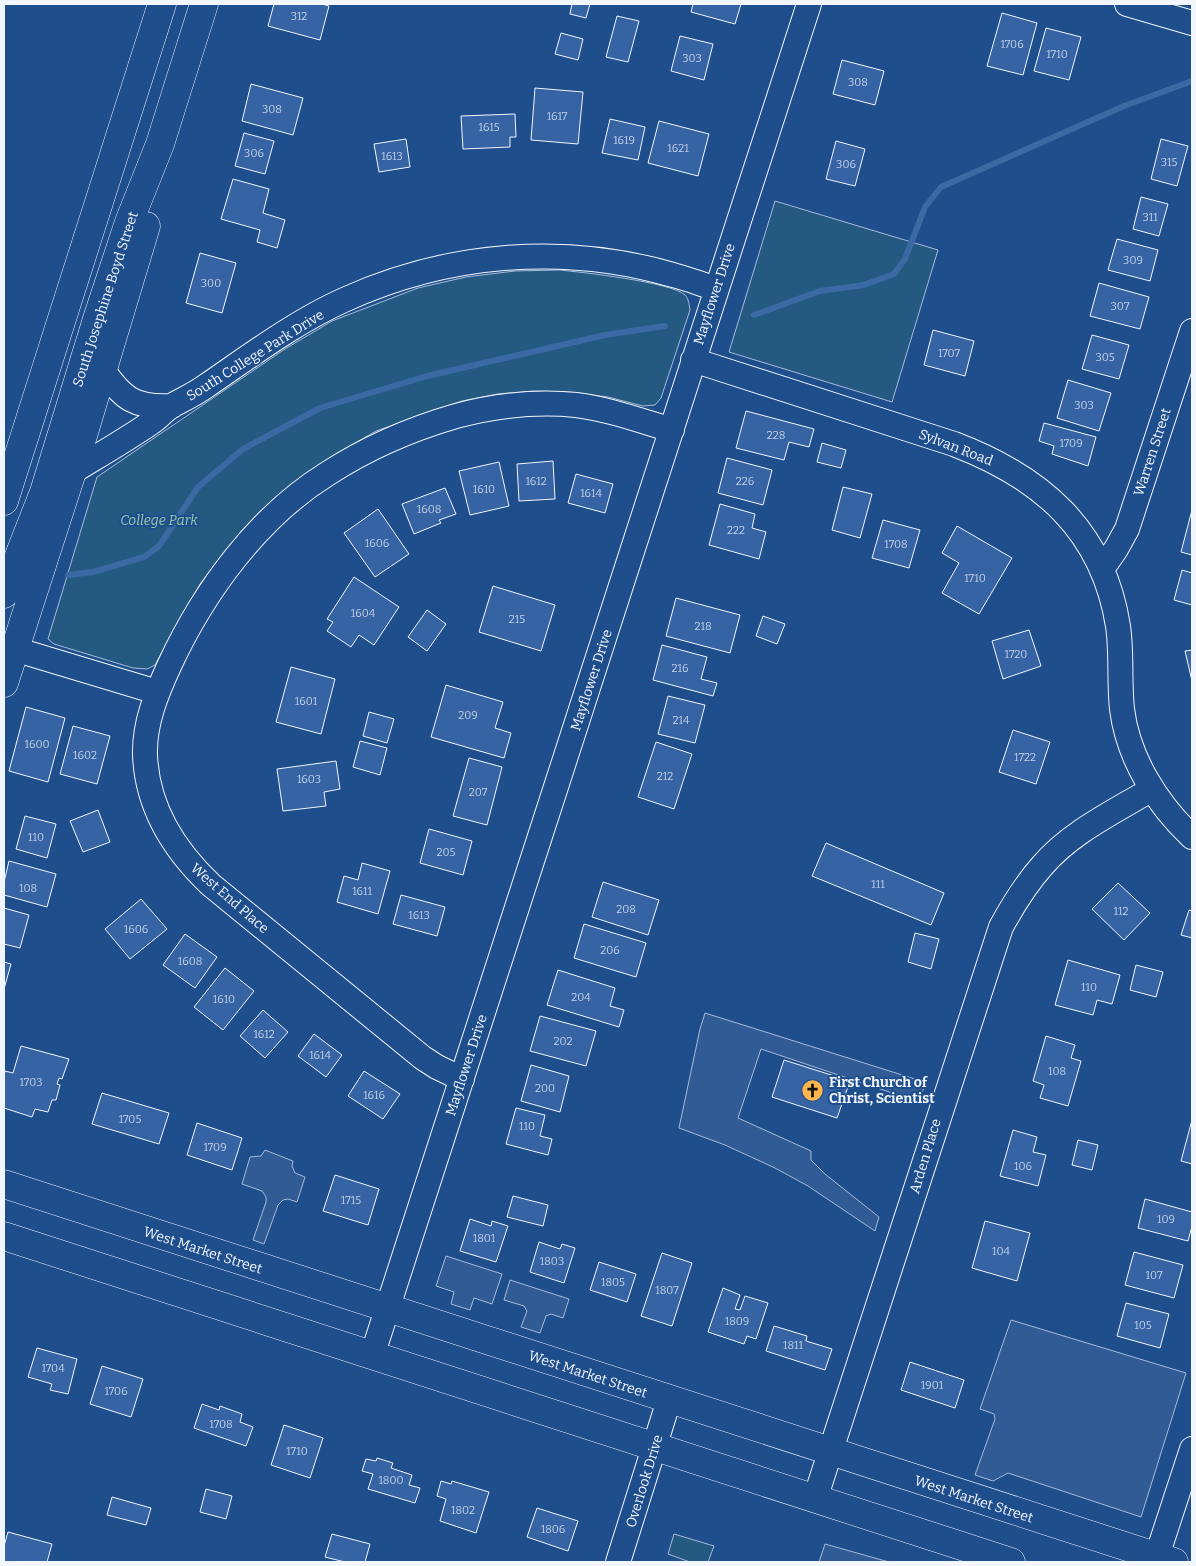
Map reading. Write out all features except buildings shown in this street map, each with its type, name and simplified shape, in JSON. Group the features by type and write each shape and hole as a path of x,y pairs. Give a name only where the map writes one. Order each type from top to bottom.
{"main road":[{"path":"4,502 162,4"},
{"name":"South Josephine Boyd Street","path":"4,594 44,492 128,222 160,144 204,4"},
{"path":"4,682 72,472 147,223 160,144"},
{"name":"West Market Street","path":"4,1184 1162,1560"},
{"path":"4,1236 1011,1562"}],"street":[{"name":"Mayflower Drive","path":"372,1356 809,4"},
{"path":"1127,4 1192,23"},
{"name":"South College Park Drive","path":"72,472 151,423 172,406 192,396 282,335 342,301 375,286 412,275 475,260 527,256 562,257 601,261 672,275 716,289"},
{"name":"Warren Street","path":"1102,569 1127,529 1192,331"},
{"name":"Sylvan Road","path":"693,360 984,455 1014,471 1043,492 1068,515 1085,539 1102,569 1112,599 1118,627 1122,709 1129,741 1152,789 1179,824 1192,837"},
{"name":"South College Park Drive","path":"103,370 115,388 126,397 153,407 172,406"},
{"name":"West End Place","path":"462,1079 423,1058 218,891 192,867 164,826 148,780 145,754 146,738 157,692 192,622 228,566 250,541 286,505 326,474 378,445 419,428 458,416 497,408 537,404 576,405 612,412 672,430"},
{"path":"14,649 157,692"},
{"name":"Arden Place","path":"814,1499 1001,927 1021,892 1042,865 1065,843 1097,821 1152,789"},
{"name":"Overlook Drive","path":"618,1562 669,1400"},
{"path":"1162,1560 1192,1449"}],"green space":[{"path":"775,201 938,250 892,402 729,352"},
{"name":"College Park","path":"559,270 645,282 676,290 685,295 689,302 690,310 661,398 655,405 643,406 608,397 569,392 534,391 497,394 462,401 376,431 328,459 257,516 228,547 200,584 155,665 147,669 133,668 54,644 48,639 97,477 285,349 332,321 418,288 466,277 515,271"},
{"path":"674,1534 714,1546 708,1562 690,1562 668,1554"}],"shaded area":[{"path":"705,1013 915,1079 924,1087 919,1102 761,1049 738,1118 811,1151 811,1160 825,1174 879,1217 875,1231 808,1186 775,1168 725,1145 679,1128"},
{"path":"265,1150 293,1161 292,1166 295,1173 305,1177 297,1202 288,1199 283,1200 278,1205 264,1244 253,1240 266,1197 262,1191 242,1184 250,1157 261,1156"},
{"path":"446,1256 502,1274 492,1304 474,1298 470,1310 451,1304 454,1292 436,1286"},
{"path":"510,1280 569,1299 563,1318 551,1314 546,1316 540,1333 521,1327 527,1311 524,1306 504,1300"},
{"path":"1011,1320 1186,1373 1141,1517 1008,1473 993,1481 975,1475 995,1419 994,1414 980,1409"},
{"path":"825,1544 889,1562 819,1562"}],"waterway":[{"path":"754,315 820,291 864,285 894,274 905,259 925,207 941,187 1124,106 1192,81"},
{"path":"68,575 93,572 144,557 159,546 198,487 243,449 320,408 427,376 605,335 665,326"}],"place":[{"name":"First Church of Christ, Scientist","path":"813,1090"}]}
